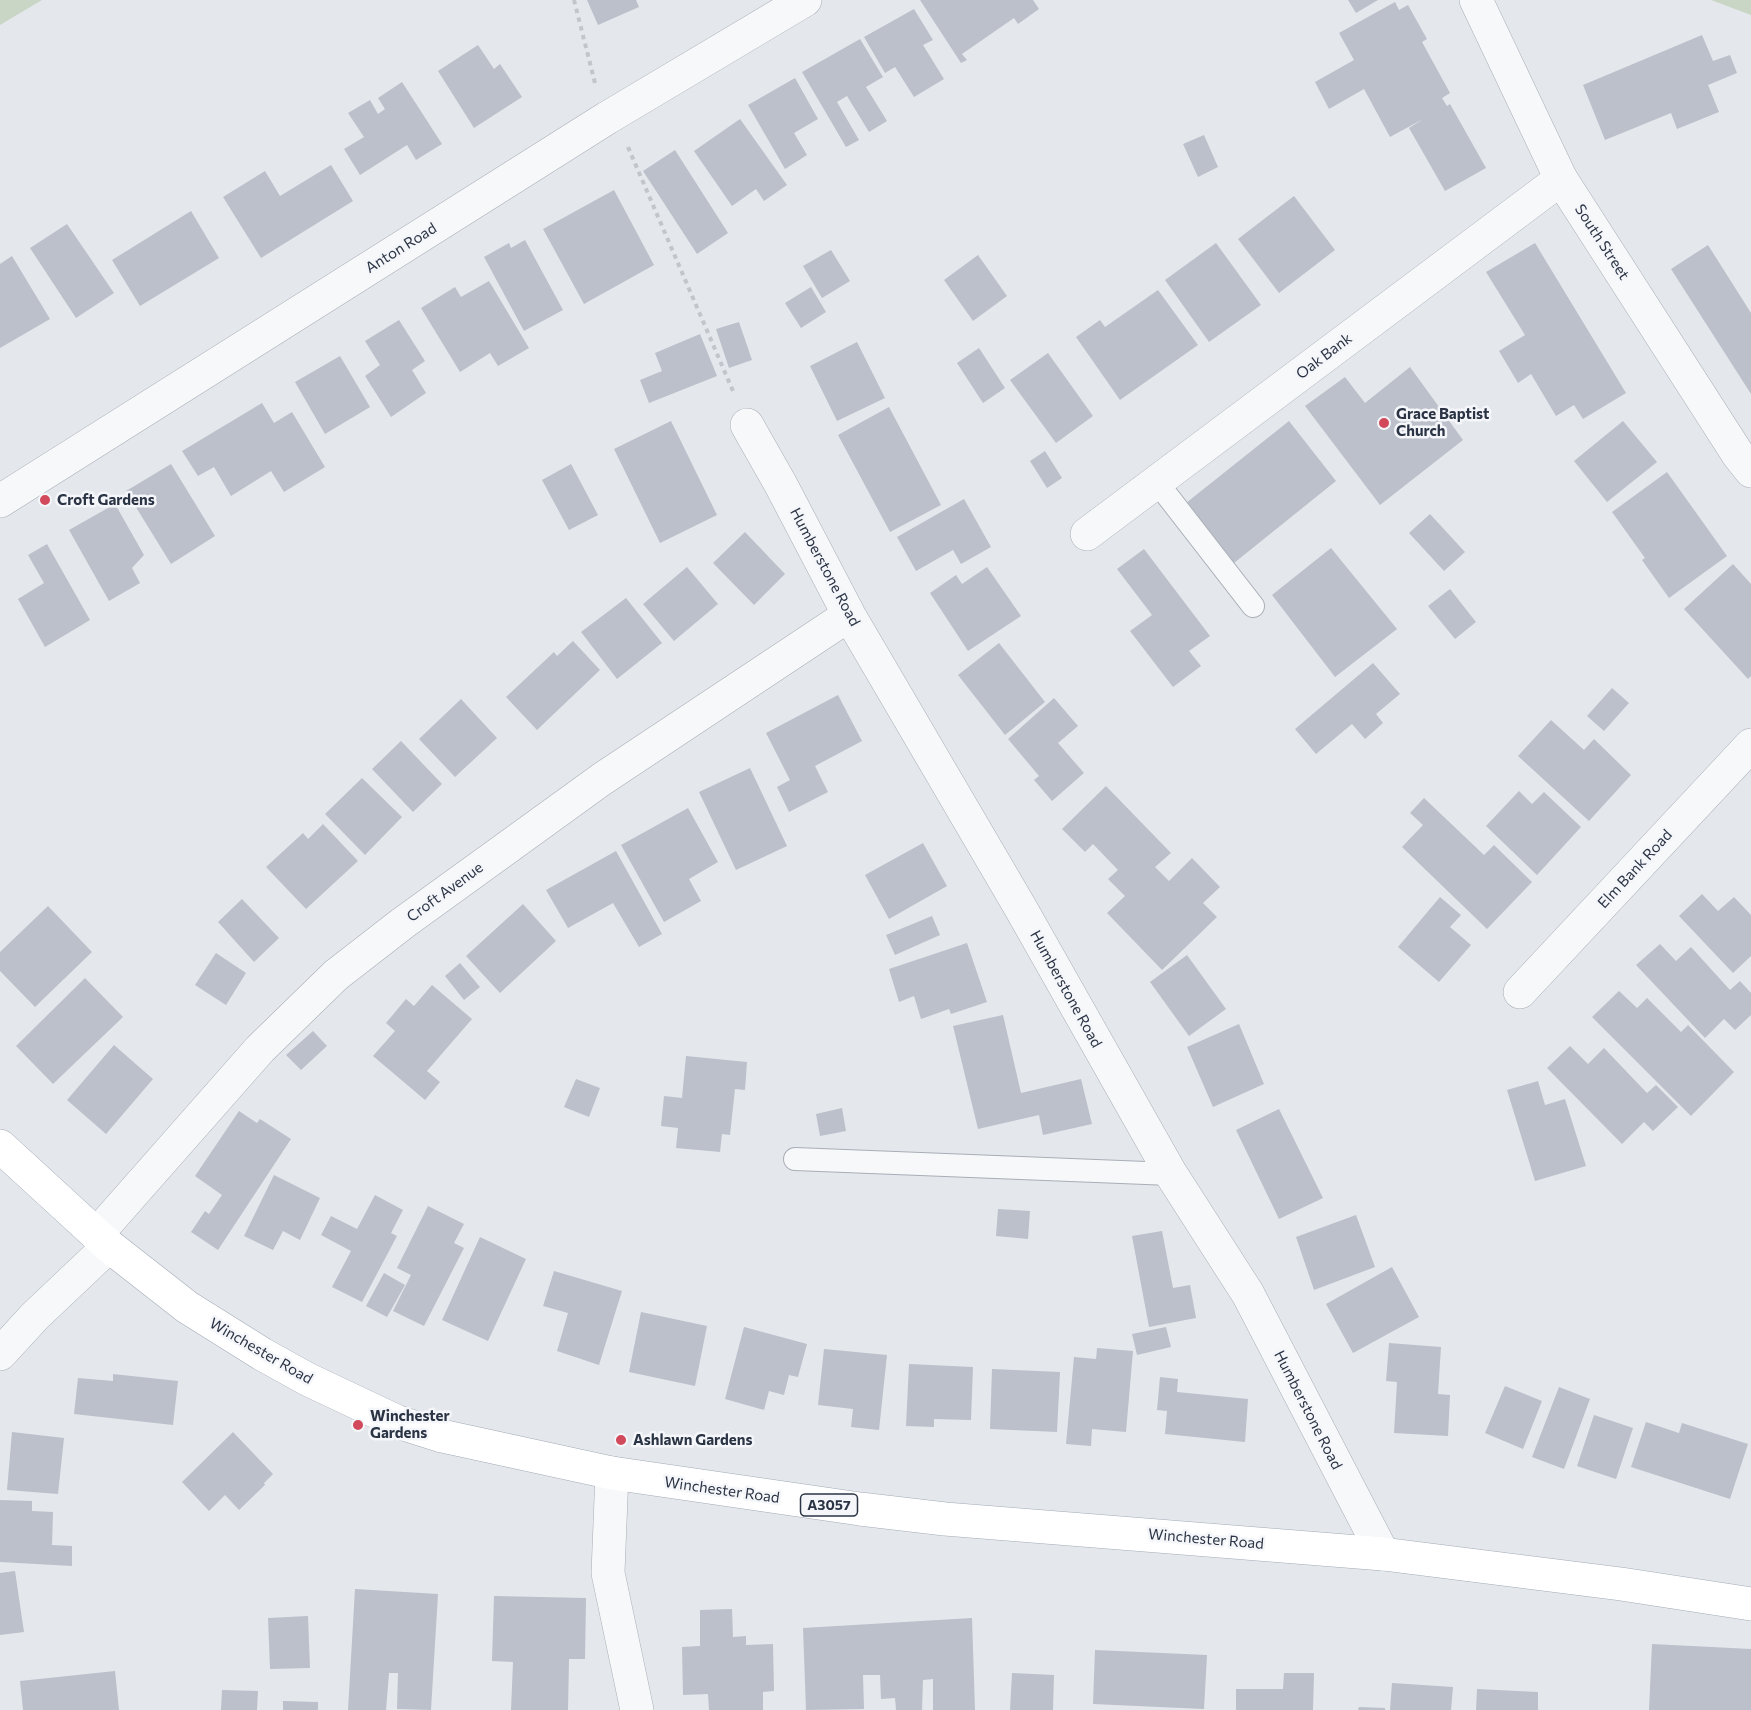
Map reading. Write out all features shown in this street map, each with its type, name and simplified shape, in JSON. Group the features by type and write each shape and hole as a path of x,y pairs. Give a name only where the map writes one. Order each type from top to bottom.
{"main road":[{"name":"Winchester Road","path":"0,1146 103,1240 187,1307 261,1354 307,1379 398,1422 452,1439 612,1473 766,1497 945,1519 1383,1554 1621,1584 1751,1604"}],"street":[{"name":"Anton Road","path":"0,501 607,118 805,0"},
{"name":"South Street","path":"1476,0 1561,179 1739,456 1751,471"},
{"name":"Oak Bank","path":"1087,534 1561,179"},
{"name":"Humberstone Road","path":"747,425 849,615 1014,897 1171,1174 1248,1294 1383,1554"},
{"name":"Croft Avenue","path":"103,1240 260,1049 336,975 403,923 602,779 849,615"},
{"name":"Elm Bank Road","path":"1520,992 1751,746"},
{"path":"0,1354 103,1240"},
{"path":"612,1473 608,1573 637,1710"}],"lane":[{"path":"1156,481 1253,606"},
{"path":"795,1159 1171,1174"}],"path":[{"path":"574,0 594,82 607,118 628,146 747,425"}],"green space":[{"path":"0,0 42,0 0,25"},
{"path":"1711,0 1751,0 1751,15"}],"building":[{"path":"587,0 636,0 639,7 598,25"},
{"path":"920,0 1033,0 1039,9 1018,24 1014,18 962,54 967,60 961,63"},
{"path":"1348,0 1378,0 1356,13"},
{"path":"1395,2 1399,10 1408,5 1427,39 1422,42 1450,93 1442,98 1447,106 1450,104 1486,168 1445,191 1409,128 1423,119 1390,137 1364,89 1329,109 1315,82 1354,60 1339,33"},
{"path":"914,9 933,40 923,45 944,79 914,97 895,67 885,73 864,37"},
{"path":"1702,35 1713,61 1730,55 1737,73 1708,85 1719,112 1677,129 1671,113 1605,140 1583,85"},
{"path":"860,39 883,77 866,87 887,121 869,132 847,96 837,102 859,140 846,147 802,72"},
{"path":"478,45 494,69 500,64 522,97 474,128 438,71"},
{"path":"795,78 818,119 794,133 807,155 785,169 748,105"},
{"path":"402,82 442,144 416,160 407,145 360,175 344,149 364,137 348,113 370,100 378,114 385,109 378,98"},
{"path":"740,119 787,185 764,201 756,189 732,206 694,151"},
{"path":"1204,135 1218,167 1198,177 1183,144"},
{"path":"675,150 728,233 697,254 643,171"},
{"path":"331,165 353,201 261,258 223,197 265,171 280,196"},
{"path":"614,190 654,265 584,304 543,229"},
{"path":"1294,196 1335,250 1279,293 1238,239"},
{"path":"191,211 219,258 140,306 112,260"},
{"path":"67,224 114,293 76,318 30,248"},
{"path":"525,240 563,310 524,331 484,257 509,243 511,248"},
{"path":"1216,243 1261,305 1209,342 1165,280"},
{"path":"1535,243 1626,393 1583,419 1574,405 1556,416 1531,374 1518,383 1499,351 1525,335 1486,272"},
{"path":"1708,245 1751,313 1751,394 1671,269"},
{"path":"831,250 850,281 822,298 803,266"},
{"path":"978,255 1007,296 973,321 944,280"},
{"path":"12,256 50,319 0,348 0,264"},
{"path":"489,281 529,348 498,366 490,353 460,372 421,308 455,287 461,297"},
{"path":"811,287 826,312 801,328 785,303"},
{"path":"1158,290 1198,345 1120,400 1076,337 1100,320 1105,327"},
{"path":"399,320 425,361 412,370 426,393 391,417 365,376 380,365 365,341"},
{"path":"739,322 752,360 729,368 716,329"},
{"path":"700,334 717,376 649,403 640,380 662,371 655,353"},
{"path":"857,342 885,398 837,421 810,366"},
{"path":"979,348 1005,388 983,403 957,363"},
{"path":"1048,353 1093,416 1056,443 1010,380"},
{"path":"340,356 370,407 325,434 295,382"},
{"name":"Grace Baptist Church","path":"1410,367 1463,440 1380,505 1305,406 1345,377 1365,403"},
{"path":"262,403 274,423 292,412 325,467 284,492 271,471 231,496 214,467 198,476 182,451"},
{"path":"889,407 941,505 890,532 838,435"},
{"path":"671,421 717,515 660,543 614,449"},
{"path":"1289,421 1336,481 1234,563 1186,503"},
{"path":"1623,421 1657,462 1607,502 1574,461"},
{"path":"1045,451 1062,478 1047,488 1030,461"},
{"path":"171,464 215,536 171,564 126,491"},
{"path":"571,464 598,515 569,530 542,480"},
{"path":"1667,472 1727,556 1669,598 1642,560 1645,558 1612,512"},
{"path":"964,499 991,547 961,564 953,550 916,571 897,537"},
{"path":"115,504 144,555 132,568 140,583 109,601 69,530"},
{"path":"1430,514 1465,552 1444,571 1409,533"},
{"path":"745,532 785,574 754,605 713,563"},
{"path":"47,544 90,620 45,647 18,599 44,583 28,555"},
{"path":"1331,548 1397,629 1335,677 1272,595"},
{"path":"1144,549 1210,636 1189,651 1201,666 1173,687 1130,631 1152,615 1117,569"},
{"path":"1733,564 1751,584 1751,676 1748,679 1684,609"},
{"path":"687,567 718,604 674,641 643,604"},
{"path":"987,567 1021,616 968,651 930,593 956,575 962,584"},
{"path":"1450,589 1476,622 1455,639 1428,606"},
{"path":"626,598 662,643 617,679 581,632"},
{"path":"573,641 600,670 537,730 506,697 554,652 557,656"},
{"path":"999,643 1045,702 1005,735 958,675"},
{"path":"1373,663 1400,694 1376,714 1383,723 1365,739 1352,724 1316,754 1295,729"},
{"path":"1612,688 1629,703 1604,731 1587,716"},
{"path":"838,695 862,741 815,766 828,792 789,812 777,787 790,780 766,733"},
{"path":"1054,698 1078,726 1058,743 1084,773 1052,801 1034,780 1039,776 1008,739"},
{"path":"461,699 497,738 455,777 419,739"},
{"path":"1551,720 1584,750 1594,739 1631,775 1589,821 1518,756"},
{"path":"401,741 442,784 413,812 372,769"},
{"path":"750,768 787,846 736,870 699,792"},
{"path":"362,778 402,817 365,855 325,814"},
{"path":"1106,786 1171,853 1155,867 1169,881 1192,858 1220,887 1203,903 1217,917 1162,970 1107,913 1125,896 1108,879 1118,870 1093,844 1085,852 1062,829"},
{"path":"1519,791 1532,804 1544,792 1581,827 1537,875 1486,826"},
{"path":"1424,798 1484,855 1494,845 1532,882 1487,929 1402,847 1423,825 1410,813"},
{"path":"688,808 718,862 689,879 701,901 664,922 621,845"},
{"path":"323,824 358,861 306,909 266,867 303,833 308,839"},
{"path":"923,843 947,886 889,919 865,875"},
{"path":"616,851 662,934 639,947 613,903 568,928 546,890"},
{"path":"1702,894 1718,911 1734,897 1751,915 1751,956 1733,973 1679,916"},
{"path":"1440,897 1461,915 1450,927 1471,945 1439,982 1398,947"},
{"path":"242,899 279,938 254,962 218,922"},
{"path":"523,904 556,941 500,993 466,956"},
{"path":"48,906 92,952 35,1007 0,971 0,952"},
{"path":"932,916 940,935 895,955 886,935"},
{"path":"967,943 987,1002 951,1014 949,1009 921,1019 914,996 899,1002 889,969"},
{"path":"1660,944 1676,961 1691,947 1730,990 1740,981 1751,993 1751,1015 1735,1030 1724,1019 1705,1038 1636,965"},
{"path":"216,953 246,973 226,1005 195,985"},
{"path":"1187,955 1226,1009 1189,1036 1150,982"},
{"path":"460,963 480,987 464,1000 445,976"},
{"path":"85,978 123,1017 53,1084 16,1046"},
{"path":"432,985 472,1019 427,1071 440,1082 425,1100 373,1056 395,1031 386,1023 406,999 414,1006"},
{"path":"1619,991 1637,1008 1647,998 1681,1032 1688,1025 1734,1072 1691,1116 1592,1017"},
{"path":"1003,1015 1021,1093 1081,1079 1092,1124 1043,1135 1039,1115 978,1129 953,1026"},
{"path":"1239,1024 1264,1084 1213,1107 1187,1047"},
{"path":"313,1031 327,1046 301,1070 286,1055"},
{"path":"114,1045 153,1079 106,1134 67,1100"},
{"path":"1570,1046 1588,1064 1604,1048 1647,1093 1656,1085 1678,1107 1653,1131 1644,1122 1622,1144 1547,1068"},
{"path":"686,1056 747,1062 745,1090 735,1089 730,1135 722,1134 720,1152 676,1148 678,1128 661,1126 664,1096 682,1098"},
{"path":"576,1079 600,1088 589,1117 564,1107"},
{"path":"1538,1081 1545,1105 1565,1099 1586,1166 1535,1181 1507,1090"},
{"path":"842,1108 846,1131 820,1136 816,1114"},
{"path":"1279,1109 1323,1198 1279,1219 1236,1130"},
{"path":"239,1111 257,1123 260,1119 291,1139 218,1250 191,1232 205,1211 209,1214 222,1195 195,1176"},
{"path":"274,1175 320,1198 300,1240 283,1231 273,1250 244,1236"},
{"path":"375,1195 403,1210 391,1233 397,1236 362,1302 332,1287 351,1251 321,1235 331,1216 357,1229"},
{"path":"428,1206 464,1224 454,1243 464,1248 424,1326 393,1311 411,1275 397,1268"},
{"path":"998,1209 1030,1211 1028,1239 996,1236"},
{"path":"1356,1215 1375,1267 1314,1290 1296,1237"},
{"path":"1162,1231 1173,1288 1190,1285 1196,1318 1149,1327 1132,1236"},
{"path":"480,1237 526,1259 488,1341 442,1320"},
{"path":"1392,1267 1419,1317 1353,1353 1326,1304"},
{"path":"554,1271 622,1291 599,1365 557,1351 568,1313 543,1306"},
{"path":"384,1273 405,1285 387,1317 366,1306"},
{"path":"641,1312 707,1326 695,1386 629,1372"},
{"path":"744,1327 807,1344 798,1377 789,1375 784,1395 769,1391 764,1410 725,1399"},
{"path":"1166,1327 1171,1347 1137,1355 1132,1334"},
{"path":"1389,1343 1441,1347 1438,1394 1450,1395 1448,1436 1394,1433 1397,1382 1386,1381"},
{"path":"1097,1348 1133,1351 1126,1432 1092,1429 1091,1446 1066,1444 1074,1357 1096,1359"},
{"path":"824,1349 887,1355 879,1430 851,1427 853,1409 818,1405"},
{"path":"909,1364 973,1367 971,1420 934,1419 934,1427 906,1426"},
{"path":"992,1369 1060,1372 1057,1432 990,1429"},
{"path":"113,1374 178,1381 173,1425 74,1414 78,1378 113,1381"},
{"path":"1160,1377 1178,1379 1177,1392 1248,1399 1245,1442 1165,1434 1167,1411 1157,1410"},
{"path":"1505,1386 1542,1401 1523,1449 1485,1433"},
{"path":"1559,1387 1590,1399 1564,1469 1532,1457"},
{"path":"1594,1415 1633,1428 1616,1479 1577,1466"},
{"path":"1646,1422 1679,1433 1682,1423 1748,1444 1730,1499 1631,1467"},
{"path":"12,1432 64,1438 58,1494 7,1490"},
{"path":"233,1432 273,1474 239,1510 225,1495 209,1511 182,1482"},
{"path":"0,1500 32,1501 32,1511 53,1512 52,1545 72,1546 72,1566 0,1562"},
{"path":"15,1571 24,1632 0,1635 0,1573"},
{"path":"355,1589 438,1594 431,1710 397,1709 398,1673 389,1673 386,1710 348,1710"},
{"path":"494,1596 586,1598 585,1659 569,1659 568,1710 511,1710 513,1662 492,1661"},
{"path":"732,1609 733,1637 746,1636 746,1645 773,1644 774,1691 763,1692 763,1710 709,1710 708,1694 683,1695 682,1647 700,1646 700,1610"},
{"path":"308,1616 310,1668 270,1669 268,1618"},
{"path":"972,1618 975,1710 933,1710 933,1679 923,1680 922,1710 896,1710 895,1698 881,1699 880,1675 863,1675 864,1709 806,1710 803,1628"},
{"path":"1652,1644 1751,1649 1751,1710 1649,1710"},
{"path":"1095,1650 1207,1655 1204,1709 1093,1704"},
{"path":"115,1671 119,1710 23,1710 20,1681"},
{"path":"1012,1673 1054,1675 1053,1710 1010,1710"},
{"path":"1284,1673 1314,1673 1313,1710 1236,1710 1236,1689 1283,1689"},
{"path":"1392,1683 1453,1687 1451,1710 1390,1710"},
{"path":"1477,1689 1538,1692 1538,1710 1476,1710"},
{"path":"222,1690 258,1691 257,1710 221,1710"},
{"path":"283,1701 318,1702 318,1710 283,1710"},
{"path":"1359,1707 1385,1708 1385,1710 1358,1710"}],"place":[{"name":"Grace Baptist Church","path":"1384,423"},
{"name":"Croft Gardens","path":"45,500"},
{"name":"Winchester Gardens","path":"358,1425"},
{"name":"Ashlawn Gardens","path":"621,1440"}]}
